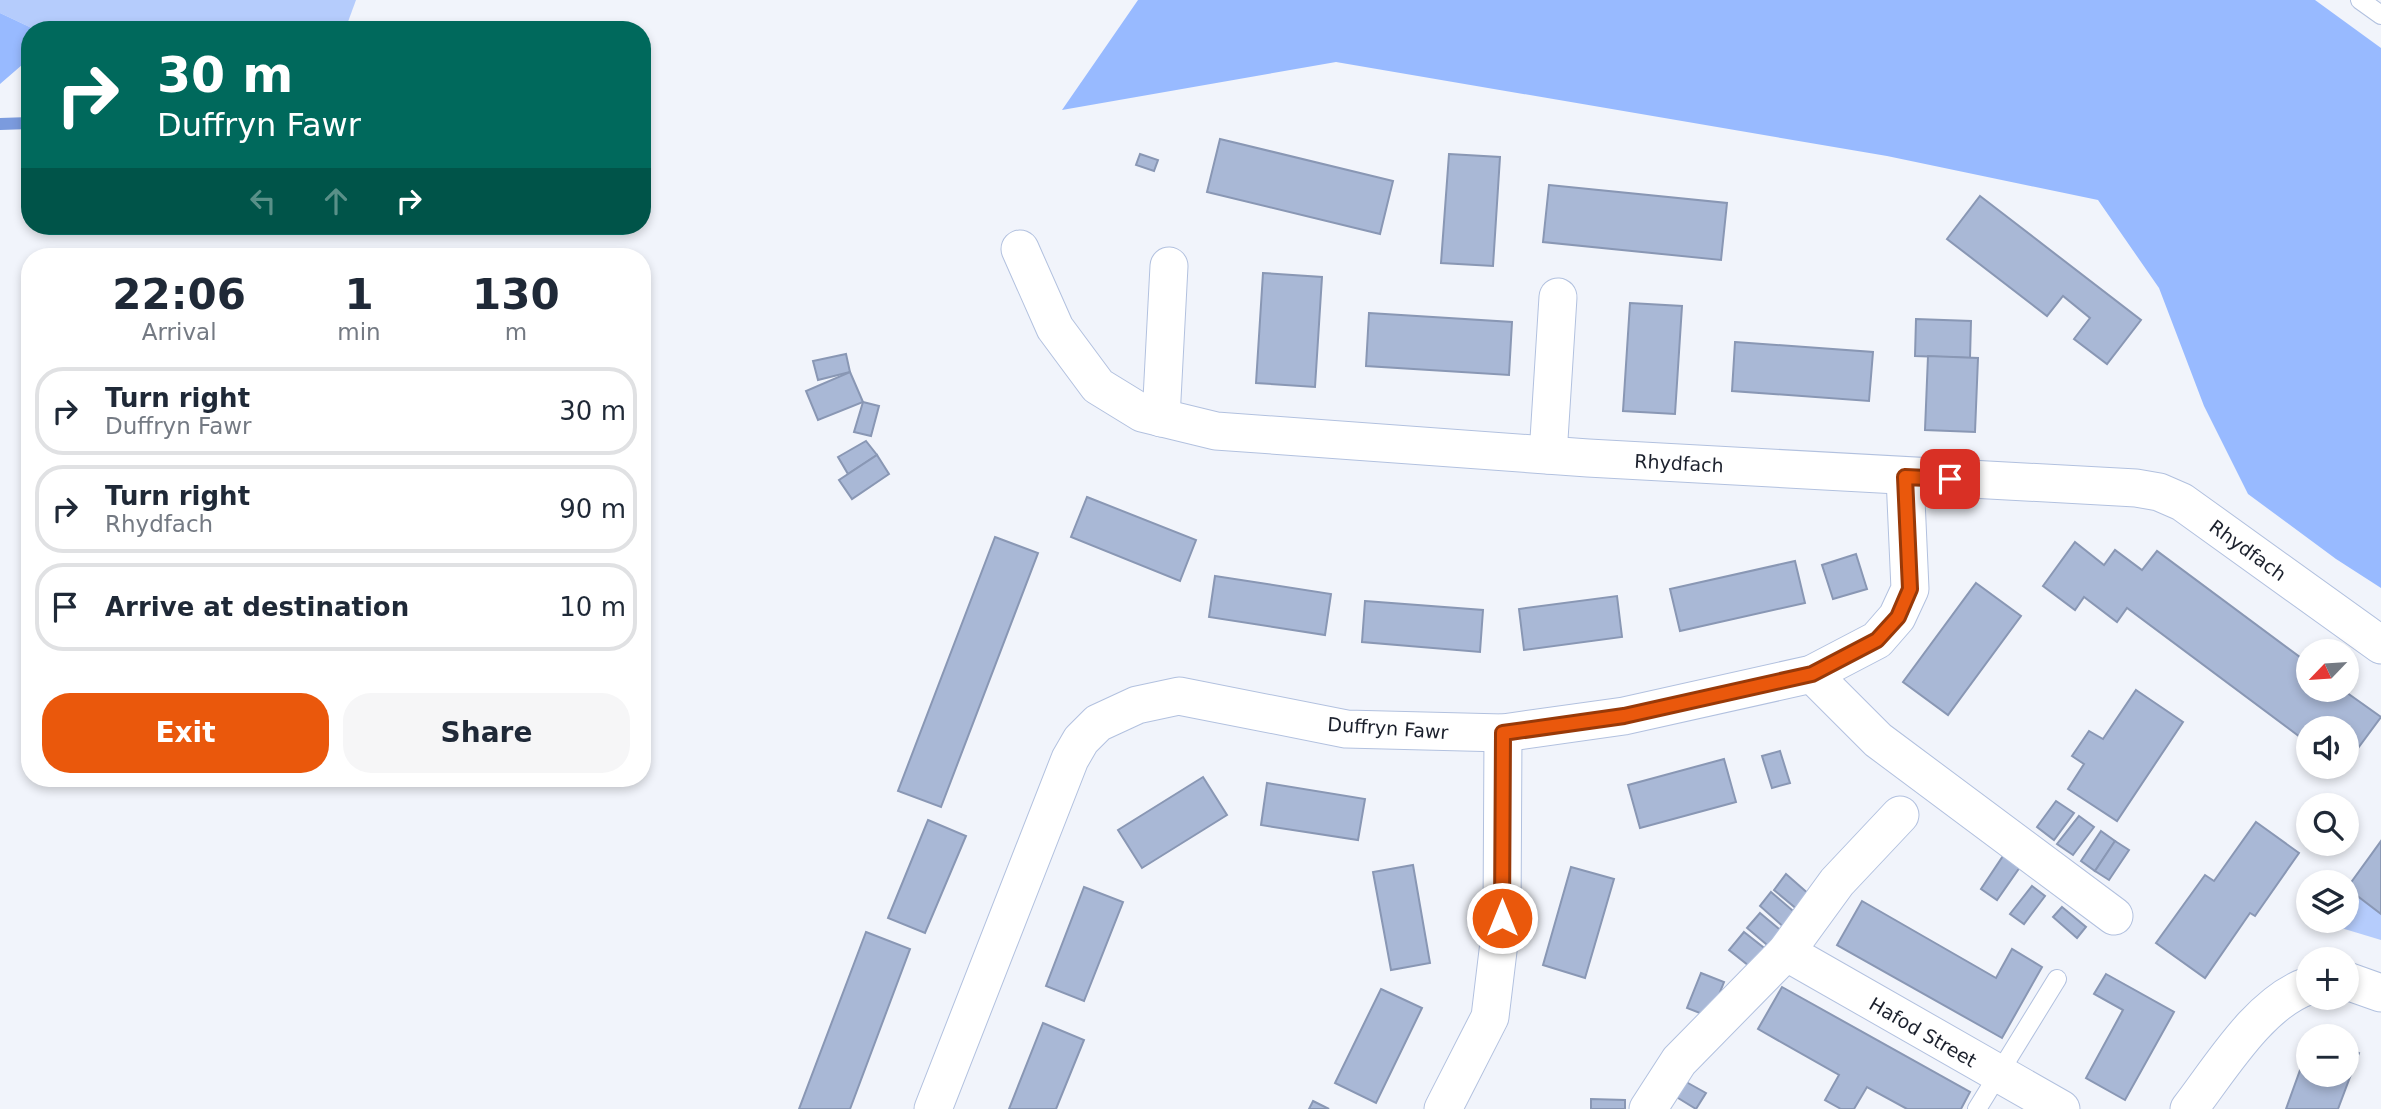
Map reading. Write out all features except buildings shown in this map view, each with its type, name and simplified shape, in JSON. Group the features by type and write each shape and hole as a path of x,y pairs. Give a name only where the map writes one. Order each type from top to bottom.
{"street":[{"name":"Rhydfach","path":"1020,248 1055,328 1098,386 1142,413 1216,431 1548,455 2136,488 2159,492 2182,502 2381,645"},
{"path":"1161,418 1169,266"},
{"path":"1548,455 1558,297"},
{"name":"Duffryn Fawr","path":"933,1109 1070,758 1081,740 1098,723 1136,705 1179,696 1346,729 1503,733 1624,716 1812,674 1877,640 1898,617 1910,589 1905,477"},
{"path":"1812,674 1878,740 2115,916"},
{"path":"1443,1109 1490,1017 1502,918 1503,733"},
{"path":"1648,1109 1679,1061 1786,952 1837,882 1900,815"},
{"name":"Hafod Street","path":"1786,952 2061,1109"},
{"path":"2359,985 2381,993"},
{"path":"2189,1109 2257,1023 2275,1005 2296,993"}],"lane":[{"path":"2360,0 2381,15"},
{"path":"1977,1109 1996,1074 2057,979"}],"shaded area":[{"path":"0,0 356,0 348,21 21,23 0,13"},
{"path":"1138,0 2315,0 2381,48 2381,588 2336,559 2248,494 2204,406 2159,288 2098,200 1887,156 1336,62 1062,110"},
{"path":"0,13 21,23 21,66 0,84"},
{"path":"2359,897 2381,914 2381,940 2358,933"}],"waterway":[{"path":"0,124 21,123"}],"route":[{"path":"1502,918 1503,733 1624,716 1812,674 1877,640 1898,617 1910,589 1905,477 1950,479"}]}
